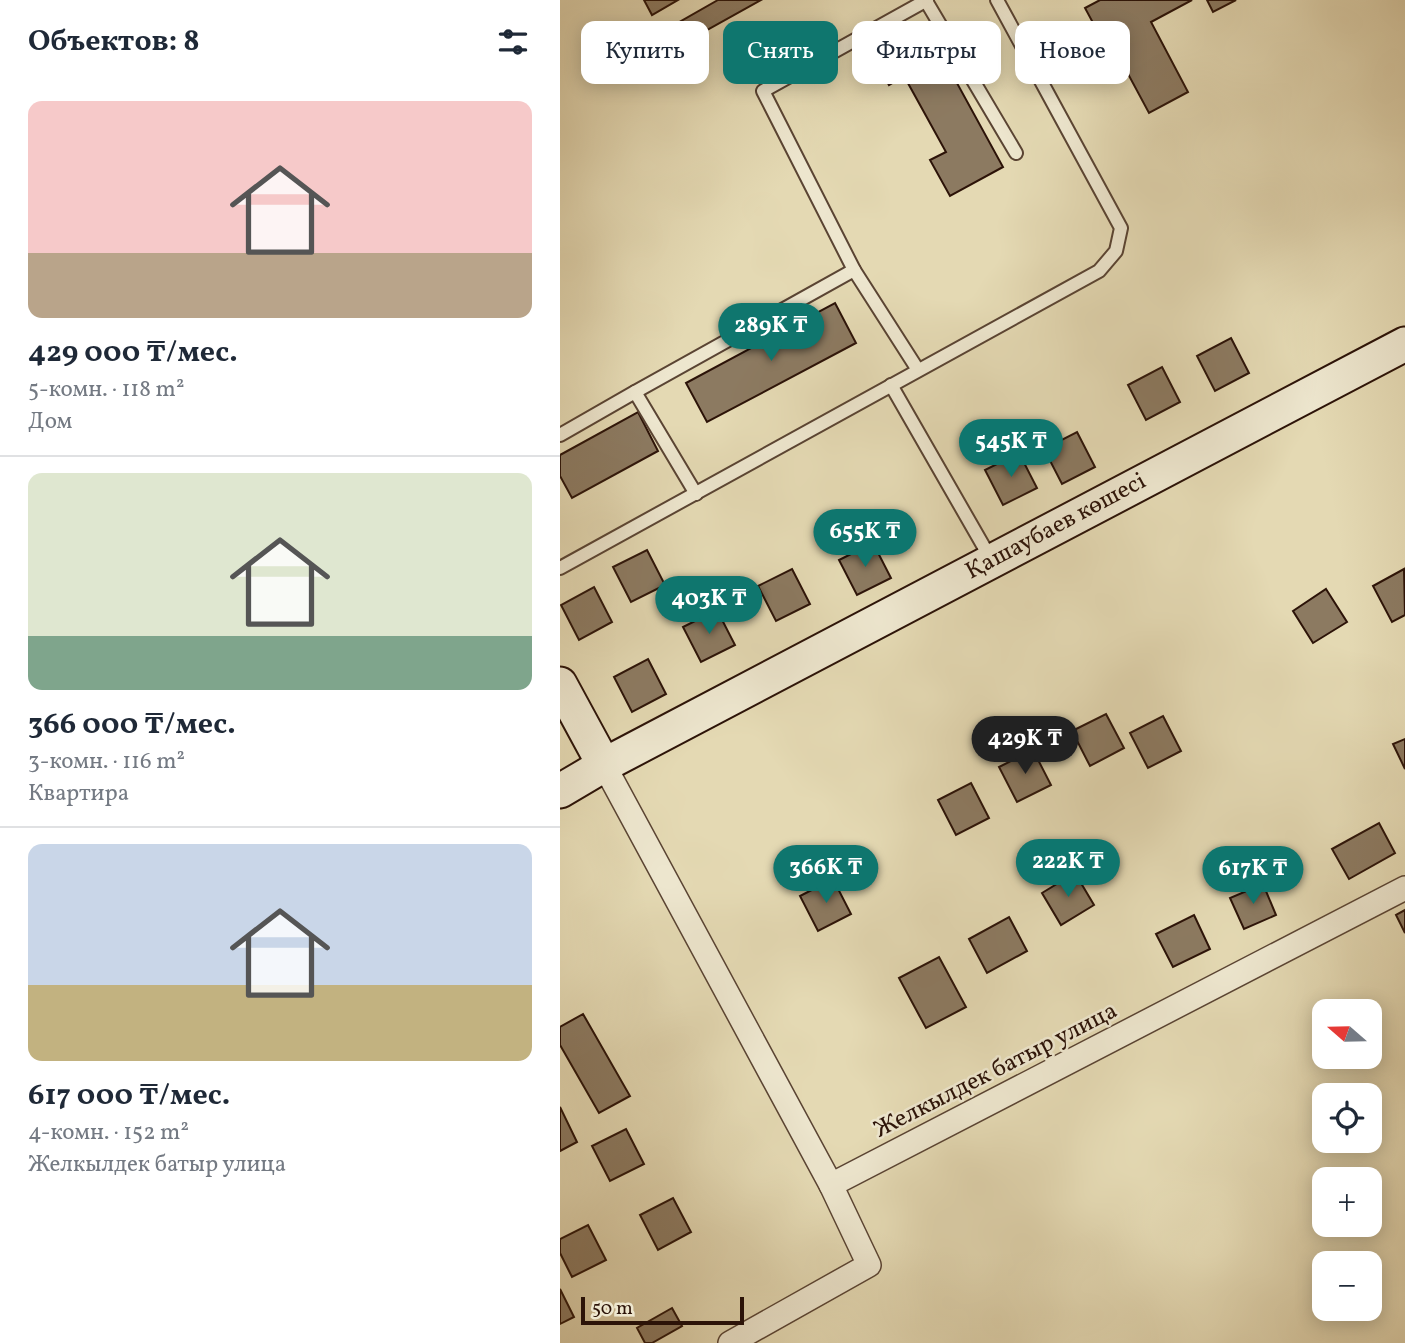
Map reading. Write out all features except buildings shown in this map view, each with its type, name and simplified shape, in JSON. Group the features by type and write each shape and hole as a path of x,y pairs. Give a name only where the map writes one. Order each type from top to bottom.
{"street":[{"name":"Қашаубаев көшесі","path":"560,791 604,765 1405,344"},
{"path":"560,684 831,1185 869,1265 730,1343"},
{"name":"Желкылдек батыр улица","path":"831,1185 1405,888"}],"lane":[{"path":"918,370 854,270 764,91 926,0 1016,153"},
{"path":"560,568 1099,271 1116,251 1121,228 997,0"},
{"path":"560,435 854,270"},
{"path":"891,385 993,561"},
{"path":"635,392 696,494"}]}
